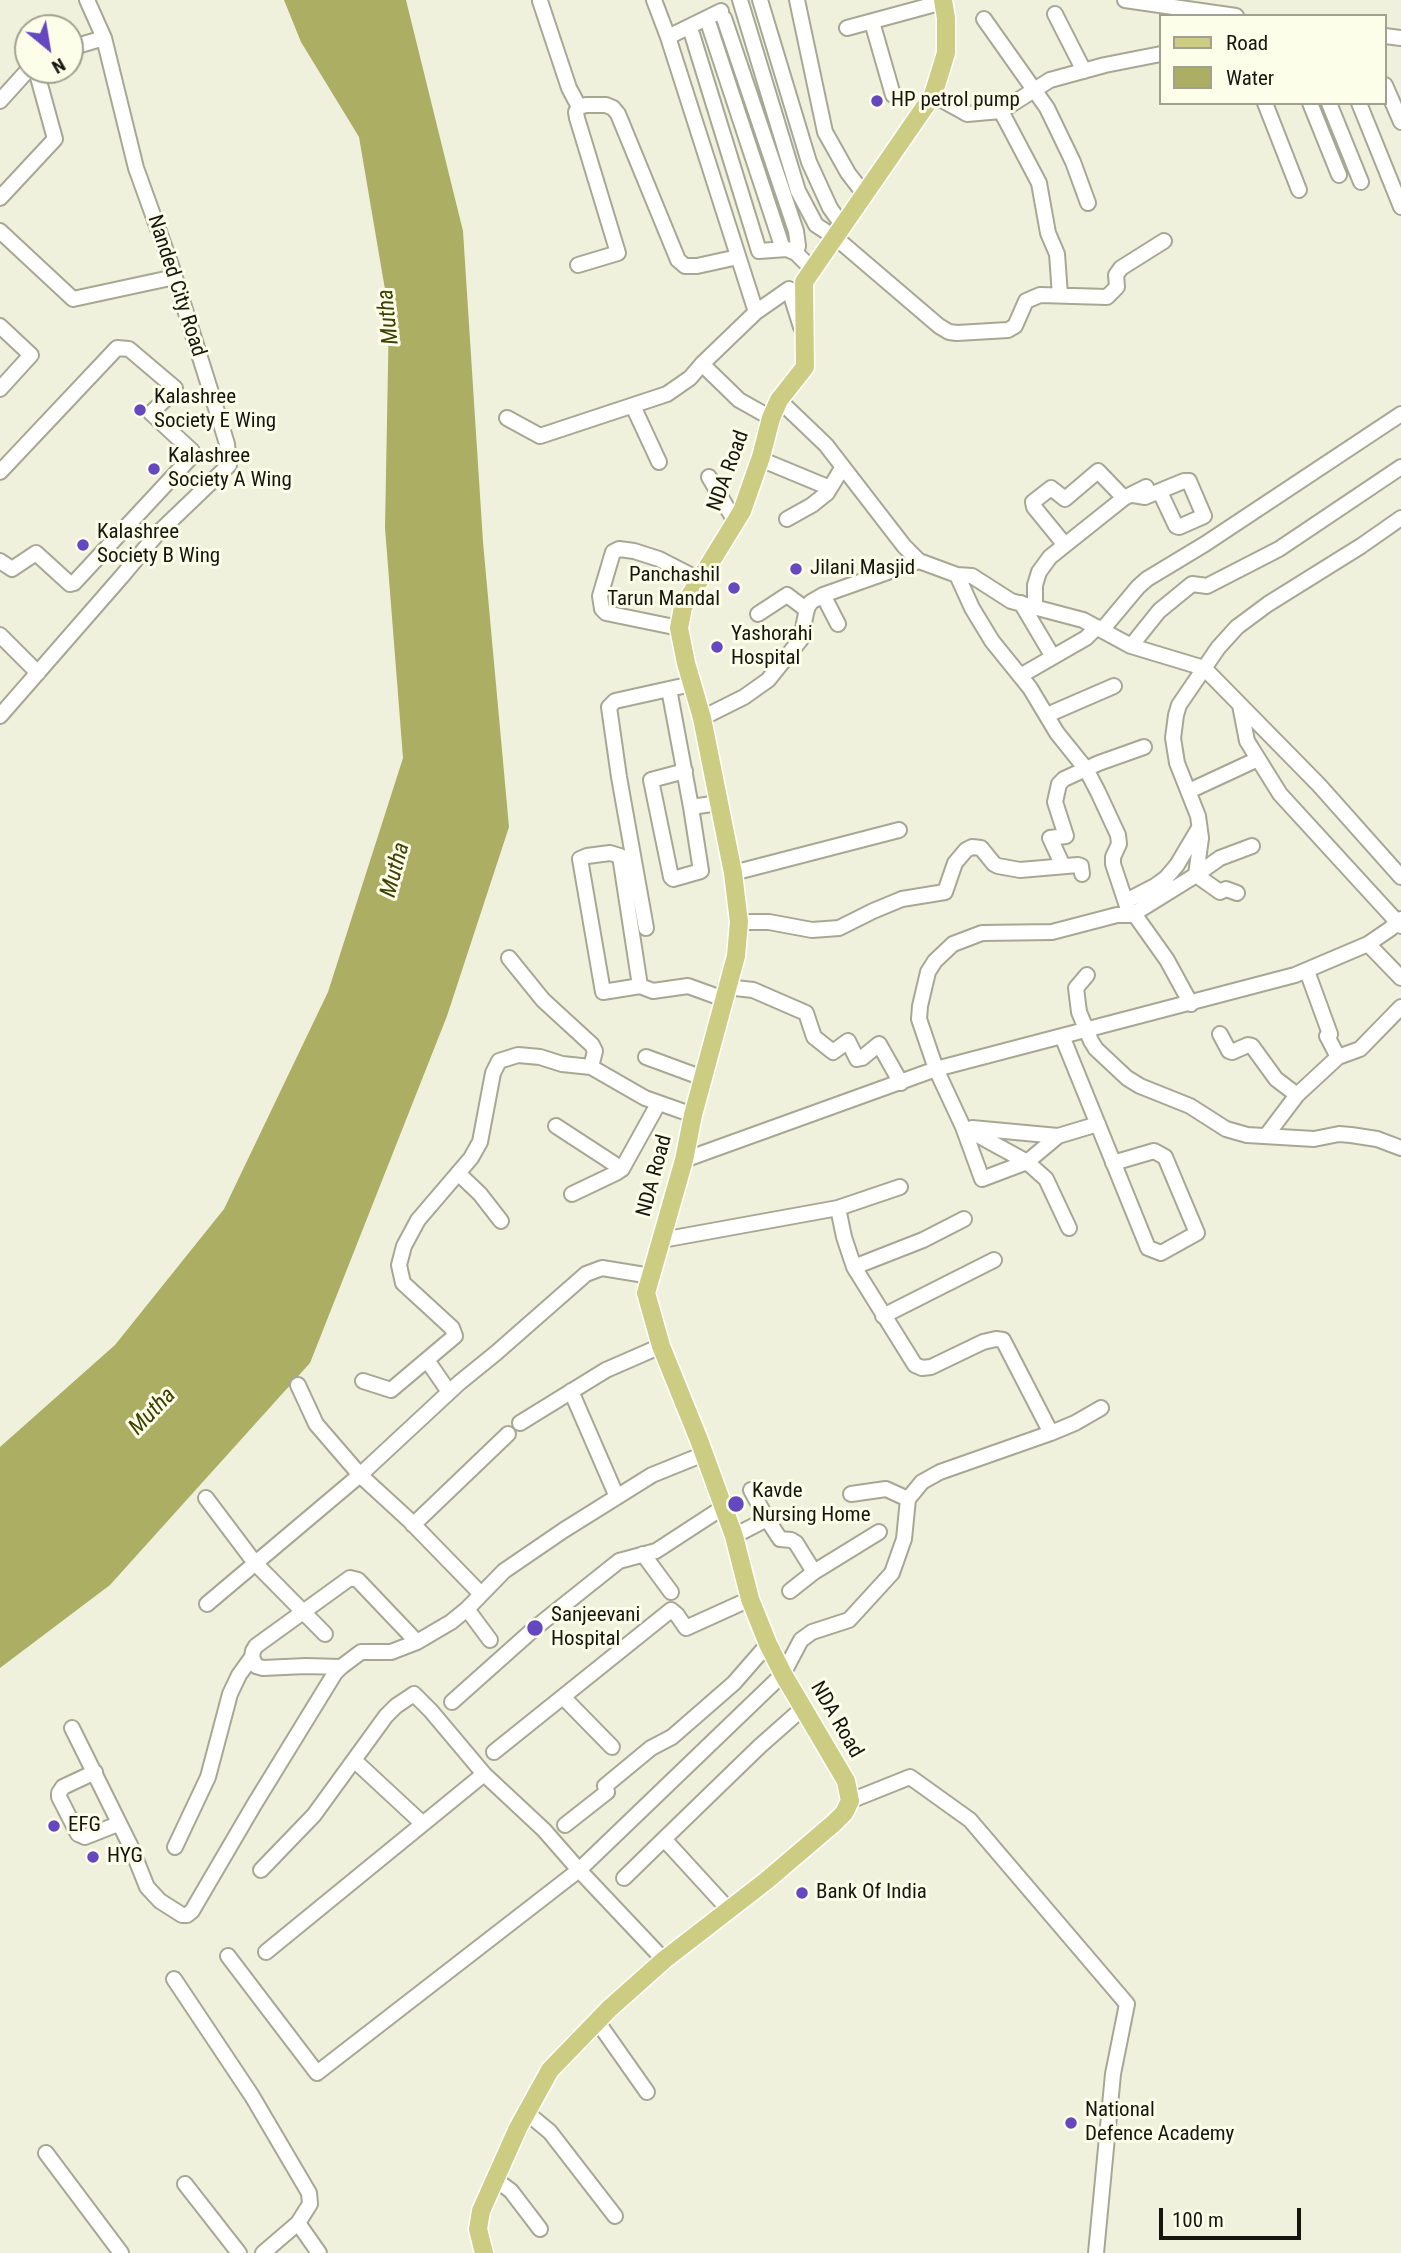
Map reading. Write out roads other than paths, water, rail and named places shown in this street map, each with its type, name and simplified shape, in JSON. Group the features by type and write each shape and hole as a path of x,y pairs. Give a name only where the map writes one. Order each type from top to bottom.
{"main road":[{"name":"NDA Road","path":"850,1801 846,1781 768,1644 750,1599 734,1536 661,1346 646,1293 684,1160 693,1115 736,956 739,922 733,873 702,718 679,628 683,607 746,503 771,418 779,400 805,367 804,282 933,95 946,53 943,1"},
{"path":"484,2253 478,2230 481,2211 526,2112 550,2070 597,2021 664,1960 766,1881 834,1823 844,1813 850,1801"}],"street":[{"name":"Nanded City Road","path":"0,716 154,538 229,465 227,444 175,277 136,168 104,38 87,0"},
{"path":"654,0 756,312"},
{"path":"740,0 798,191 816,225 839,232"},
{"path":"760,0 809,162 839,232 939,326 949,332 1008,330 1014,326 1026,301 1040,295 1107,297 1117,287 1116,275 1121,268 1164,241"},
{"path":"797,0 825,132 848,173 865,195"},
{"path":"1125,0 1222,14"},
{"path":"540,1 569,88 579,107"},
{"path":"847,28 943,1"},
{"path":"668,37 723,14 796,231 798,246 789,251 759,251 692,34"},
{"path":"1055,14 1084,71"},
{"path":"984,19 1034,89 1060,134 1088,202"},
{"path":"872,22 892,96"},
{"path":"709,25 789,251 813,270"},
{"path":"84,44 104,38"},
{"path":"933,95 967,114 1001,111 1050,80 1160,54"},
{"path":"0,101 15,84"},
{"path":"0,198 55,139 40,84"},
{"path":"1387,90 1401,121"},
{"path":"578,265 618,253 577,118 579,107 586,105 606,105 618,114 678,260 685,266 697,266 738,257"},
{"path":"1266,105 1299,190"},
{"path":"1311,105 1339,175"},
{"path":"1330,105 1361,182"},
{"path":"1360,105 1401,207"},
{"path":"1001,111 1039,183 1048,233 1057,254 1060,295"},
{"path":"0,231 73,299 175,277"},
{"path":"507,418 540,436 667,394 681,386 756,312 789,289 804,337"},
{"path":"0,326 31,355 0,388"},
{"path":"0,472 117,348 130,349 175,388 151,413 193,453 192,457 73,584 36,553 12,569 0,561"},
{"path":"702,364 739,400 771,418"},
{"path":"779,400 826,445 904,546 919,561 957,575 972,576 1011,600 1083,620 1131,646 1204,668 1319,785 1401,877"},
{"path":"633,406 659,462"},
{"path":"1020,676 1100,629 1147,579 1205,544 1401,414"},
{"path":"760,459 830,488"},
{"path":"1131,646 1158,611 1192,584 1206,586 1279,550 1401,467"},
{"path":"787,519 812,505 830,488 841,470"},
{"path":"1062,542 1034,507 1033,502 1051,488 1065,499 1098,471 1124,494 1145,497 1160,492"},
{"path":"709,477 736,523"},
{"path":"1054,657 1028,605 1039,572 1062,542 1124,494 1146,487"},
{"path":"1196,875 1200,827 1175,752 1174,724 1180,705 1226,638 1243,622 1401,518"},
{"path":"134,520 154,538"},
{"path":"679,628 602,609 600,596 613,552 619,549 634,551 704,574"},
{"path":"702,718 744,697 768,680 801,639 811,602 823,595 919,561"},
{"path":"957,575 972,608 992,641 1086,769 1118,835 1119,844 1113,864 1130,910 1167,960 1191,1004"},
{"path":"758,614 787,595 807,610"},
{"path":"823,595 838,624"},
{"path":"0,635 38,673"},
{"path":"646,929 609,707 615,701 692,684"},
{"path":"1047,715 1114,686"},
{"path":"669,689 685,771 701,871 673,879 651,780 685,771"},
{"path":"684,1160 936,1069 1191,1004 1307,971 1368,944 1400,922 1308,828 1280,794 1247,741 1240,702"},
{"path":"1063,866 1050,838 1066,836 1055,802 1059,784 1064,779 1117,755 1144,747"},
{"path":"1189,791 1258,759"},
{"path":"691,807 719,803"},
{"path":"1058,1136 1027,1162 982,1179 963,1127 936,1069 919,1019 929,972 935,961 953,944 990,931 1052,932 1130,910 1166,878 1185,854 1200,827"},
{"path":"733,873 899,830"},
{"path":"1130,910 1138,911 1220,858 1252,846"},
{"path":"739,922 769,922 811,930 839,928 902,899 945,892 955,863 972,847 981,849 998,866 1020,870 1081,866 1082,874"},
{"path":"640,986 620,856 610,853 580,859 603,992 640,986 653,991 688,986 725,993 753,990 806,1013 814,1037 833,1052 848,1041 857,1059 862,1059 879,1044 901,1083"},
{"path":"1196,875 1220,892 1226,889 1237,894"},
{"path":"1368,944 1401,978"},
{"path":"509,958 543,1000 592,1045 595,1051 591,1067"},
{"path":"1307,971 1330,1034 1327,1036 1338,1057"},
{"path":"1087,975 1076,988 1079,1012 1096,1049 1127,1078 1140,1086 1190,1106 1226,1129 1247,1135 1314,1139 1339,1134 1351,1135 1377,1139 1401,1148"},
{"path":"1266,1136 1297,1095 1338,1057 1360,1049 1401,1007"},
{"path":"1220,1034 1229,1051 1252,1046 1276,1079 1297,1095"},
{"path":"1062,1036 1113,1163 1148,1248 1161,1253 1197,1234 1165,1157 1154,1151 1113,1163"},
{"path":"363,1381 391,1390 455,1336 455,1332 403,1283 399,1265 404,1246 418,1220 471,1158 480,1142 494,1073 499,1061 518,1055 591,1067 658,1104 693,1115"},
{"path":"646,1057 703,1078"},
{"path":"572,1194 622,1168 658,1104"},
{"path":"963,1127 1058,1136 1098,1124"},
{"path":"556,1126 622,1168"},
{"path":"963,1127 1027,1162 1046,1179 1069,1228"},
{"path":"458,1174 480,1194 501,1221"},
{"path":"662,1240 838,1208 900,1187"},
{"path":"838,1208 854,1267 915,1365 922,1368 931,1367 983,1342 1003,1340 1051,1433"},
{"path":"854,1267 923,1240 964,1220"},
{"path":"883,1315 994,1260"},
{"path":"207,1604 360,1475 449,1392 593,1270 601,1268 651,1276"},
{"path":"520,1423 606,1370 661,1346"},
{"path":"427,1360 449,1392"},
{"path":"298,1385 316,1424 360,1475 414,1525 481,1594"},
{"path":"571,1391 617,1497"},
{"path":"228,1956 317,2073 579,1870 783,1674 802,1640 812,1632 849,1620 892,1573 904,1539 908,1499 922,1482 940,1472 1051,1433 1101,1408"},
{"path":"414,1525 508,1434"},
{"path":"72,1728 152,1894 182,1915 187,1915 192,1911 254,1805 341,1667 361,1652 391,1652 417,1642 467,1609 504,1571 652,1475 704,1454"},
{"path":"851,1494 886,1489 908,1499"},
{"path":"751,1490 780,1539 796,1543 814,1572"},
{"path":"206,1498 255,1563 325,1634"},
{"path":"452,1702 535,1628 619,1561 656,1550 722,1508"},
{"path":"734,1536 768,1519"},
{"path":"790,1591 814,1572 879,1532"},
{"path":"643,1554 671,1592"},
{"path":"175,1847 208,1777 230,1694 256,1646 350,1578 358,1580 417,1642"},
{"path":"494,1752 671,1610 687,1628 750,1599"},
{"path":"467,1609 490,1640"},
{"path":"565,1825 607,1792 605,1786 651,1748 672,1737 734,1683 768,1644"},
{"path":"252,1657 256,1666 262,1668 341,1667"},
{"path":"261,1870 314,1815 386,1716 414,1694 484,1774 544,1830 664,1960"},
{"path":"563,1697 612,1747"},
{"path":"624,1878 803,1708"},
{"path":"354,1760 423,1824"},
{"path":"94,1772 62,1787 59,1797 78,1835 85,1836 118,1824"},
{"path":"266,1952 484,1774"},
{"path":"850,1801 910,1777 970,1820 1127,2004 1113,2074 1096,2253"},
{"path":"664,1839 729,1910"},
{"path":"174,1979 252,2095 306,2183 310,2204 299,2223 263,2253"},
{"path":"597,2021 647,2092"},
{"path":"526,2112 550,2132 615,2216"},
{"path":"46,2153 121,2253"},
{"path":"495,2179 511,2191 540,2229"},
{"path":"185,2184 237,2253"},
{"path":"299,2223 319,2253"}],"water":[{"name":"Mutha","path":"284,0 406,0 463,231 483,542 509,827 447,1016 310,1363 110,1585 0,1668 0,1447 115,1345 224,1209 328,992 403,758 385,528 389,313 359,137 301,42"}],"place":[{"name":"HP petrol pump","path":"877,101"},
{"name":"Kalashree Society E Wing","path":"140,410"},
{"name":"Kalashree Society A Wing","path":"154,469"},
{"name":"Kalashree Society B Wing","path":"83,545"},
{"name":"Jilani Masjid","path":"796,569"},
{"name":"Panchashil Tarun Mandal","path":"734,588"},
{"name":"Yashorahi Hospital","path":"717,647"},
{"name":"Kavde Nursing Home","path":"736,1504"},
{"name":"Sanjeevani Hospital","path":"535,1628"},
{"name":"EFG","path":"54,1826"},
{"name":"HYG","path":"93,1857"},
{"name":"Bank Of India","path":"802,1893"},
{"name":"National Defence Academy","path":"1071,2123"}]}
